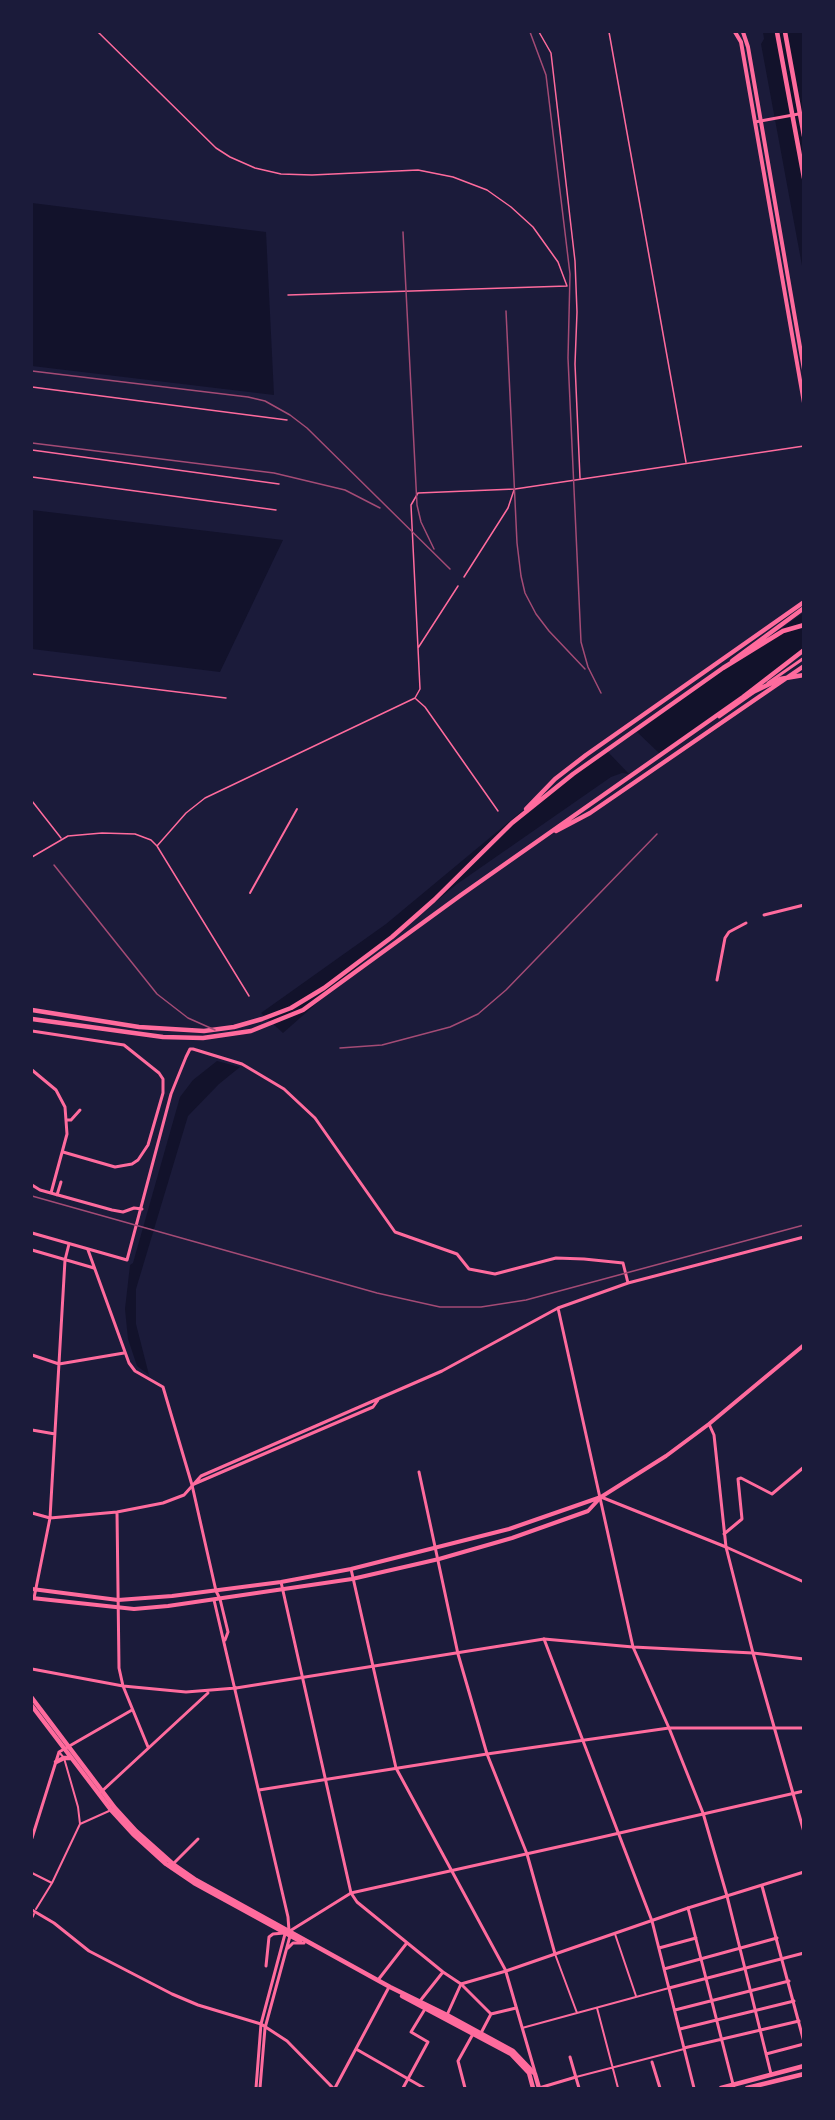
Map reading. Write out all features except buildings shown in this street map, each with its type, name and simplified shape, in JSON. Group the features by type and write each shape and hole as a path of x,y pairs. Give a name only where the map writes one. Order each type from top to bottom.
{"main road":[{"path":"738,32 748,47 804,370"},
{"path":"738,32 804,403"},
{"path":"777,32 804,178"},
{"path":"785,32 804,134"},
{"path":"32,1010 139,1027 204,1031 234,1027 291,1008 324,988 392,937 434,900 512,824 555,778 804,602"},
{"path":"723,669 738,655 804,608"},
{"path":"512,824 573,774 723,669 783,632 804,625"},
{"path":"32,1019 184,1039 229,1036 263,1028 303,1010 742,697 804,650"},
{"path":"541,839 590,813 801,668"},
{"path":"742,697 780,679 804,675"},
{"path":"33,1590 118,1600 162,1598 280,1582 351,1569 509,1529 601,1497 666,1456 709,1424 804,1345"},
{"path":"33,1598 119,1609 168,1606 352,1579 512,1538 588,1511 601,1497"},
{"path":"32,1700 63,1748 133,1834 170,1868 389,1988 447,2014 474,2032 481,2033 513,2051 535,2074 539,2088"},
{"path":"32,1706 100,1792"},
{"path":"56,1762 64,1758 71,1758"},
{"path":"113,1809 173,1864 196,1880 304,1942 511,2054 529,2073 533,2088"},
{"path":"721,2088 734,2087 804,2066"},
{"path":"747,2088 804,2074"}],"street":[{"path":"755,122 804,113"},
{"path":"664,755 804,658"},
{"path":"250,893 297,809"},
{"path":"764,915 804,905"},
{"path":"717,980 725,938 729,932 746,922"},
{"path":"32,1031 124,1045 159,1073 163,1079 163,1093 148,1145 138,1160 132,1164 115,1167 63,1152"},
{"path":"32,1233 128,1260 171,1094 186,1057 190,1049 193,1049 242,1064 284,1089 315,1118 395,1232 458,1254 469,1269 495,1274 556,1258 584,1259 623,1263 628,1283"},
{"path":"32,1070 56,1090 65,1107 67,1134 51,1193"},
{"path":"67,1120 71,1120 80,1110"},
{"path":"57,1195 61,1182"},
{"path":"32,1186 123,1212 134,1208 142,1209"},
{"path":"32,1513 50,1518 117,1512 163,1503 184,1495 201,1476 442,1371 558,1308 628,1283 804,1237"},
{"path":"33,1598 50,1518 65,1260 69,1244"},
{"path":"32,1250 94,1268"},
{"path":"88,1250 124,1353 135,1371 163,1387 192,1485 216,1591 228,1632 224,1642"},
{"path":"558,1308 633,1647 703,1813 727,1896 772,2076"},
{"path":"32,1355 59,1364 124,1353"},
{"path":"192,1485 373,1407 379,1399"},
{"path":"709,1424 714,1435 726,1547 753,1653 804,1832"},
{"path":"32,1430 55,1434"},
{"path":"724,1534 742,1519 738,1479 741,1478 772,1494 804,1467"},
{"path":"419,1472 458,1654 487,1754 527,1854 555,1954 577,2013"},
{"path":"601,1497 726,1547 804,1582"},
{"path":"117,1512 119,1668 123,1686 148,1747"},
{"path":"351,1569 396,1768 506,1971 535,2074"},
{"path":"280,1582 351,1893 357,1902 406,1944 461,1984 491,2014"},
{"path":"216,1591 214,1600 288,1917 287,1950 263,2026"},
{"path":"544,1639 652,1921 694,2088"},
{"path":"32,1669 123,1686 186,1692 236,1688 544,1639 633,1647 753,1653 804,1659"},
{"path":"100,1792 210,1691"},
{"path":"32,1838 56,1762 63,1748 132,1710"},
{"path":"259,1790 669,1728 804,1728"},
{"path":"36,1910 52,1883 80,1824 63,1748"},
{"path":"266,1966 269,1937 279,1933 288,1933 351,1893 804,1791"},
{"path":"80,1824 102,1812 113,1809"},
{"path":"173,1864 198,1839"},
{"path":"447,2014 461,1984 804,1872"},
{"path":"32,1873 52,1883"},
{"path":"762,1885 804,2043 766,2054"},
{"path":"688,1908 734,2087"},
{"path":"32,1918 33,1912 54,1923 88,1951 172,1994 263,2026 287,2041 334,2088 389,1988"},
{"path":"258,2088 263,2026 288,1933"},
{"path":"615,1934 636,1997"},
{"path":"659,1948 696,1938"},
{"path":"664,1969 777,1938"},
{"path":"287,1950 293,1943 304,1942"},
{"path":"378,1980 406,1944"},
{"path":"522,2028 804,1953"},
{"path":"420,2001 443,1972"},
{"path":"675,2010 788,1982"},
{"path":"680,2030 794,2001"},
{"path":"403,2088 428,2042 411,2032 427,2007"},
{"path":"481,2033 491,2014 516,2008"},
{"path":"597,2008 617,2088 622,2087"},
{"path":"539,2088 684,2048 799,2021"},
{"path":"799,2021 804,2035"},
{"path":"465,2088 458,2061 474,2032"},
{"path":"356,2049 424,2088"},
{"path":"570,2057 579,2088"},
{"path":"652,2062 660,2088"}],"lane":[{"path":"98,32 207,140 230,157 255,168 281,174 312,175 418,170 453,177 487,190 511,207 532,227 558,262 567,286 288,295"},
{"path":"539,32 551,53 574,261 577,312 575,364 580,479"},
{"path":"609,32 686,463"},
{"path":"32,387 287,420"},
{"path":"157,846 186,813 204,798 415,698 420,689 411,505 418,493 515,489 804,447"},
{"path":"32,450 279,483"},
{"path":"32,477 276,510"},
{"path":"464,577 508,508 515,489"},
{"path":"418,648 458,586"},
{"path":"32,674 226,698"},
{"path":"415,698 425,707 498,811"},
{"path":"32,801 62,839"},
{"path":"32,857 68,836 102,833 135,834 151,840 157,846 249,996"}],"shaded area":[{"path":"763,32 803,32 803,271 761,44 764,39"},
{"path":"32,203 266,232 274,395 32,366"},
{"path":"32,510 283,540 220,672 32,649"},
{"path":"803,613 803,652 659,753 637,732"},
{"path":"608,752 629,774 622,773 611,777 457,884 283,1033 261,1013 386,924 522,811"},
{"path":"217,1061 240,1067 219,1084 188,1116 136,1289 136,1324 149,1375 137,1366 128,1339 125,1309 130,1265 133,1263 180,1097 193,1080"}],"railway":[{"path":"530,32 546,75 570,274 568,358 581,642 588,667 601,693"},
{"path":"403,232 417,505 421,522 434,549"},
{"path":"506,311 517,543 521,576 525,593 536,614 585,669"},
{"path":"32,371 265,401 307,428 450,569"},
{"path":"32,443 274,473 345,490 380,508"},
{"path":"340,1048 382,1045 450,1027 478,1014 506,990 657,834"},
{"path":"54,865 157,994 188,1018 215,1030"},
{"path":"32,1196 377,1293 440,1307 481,1307 526,1300 804,1225"}]}
